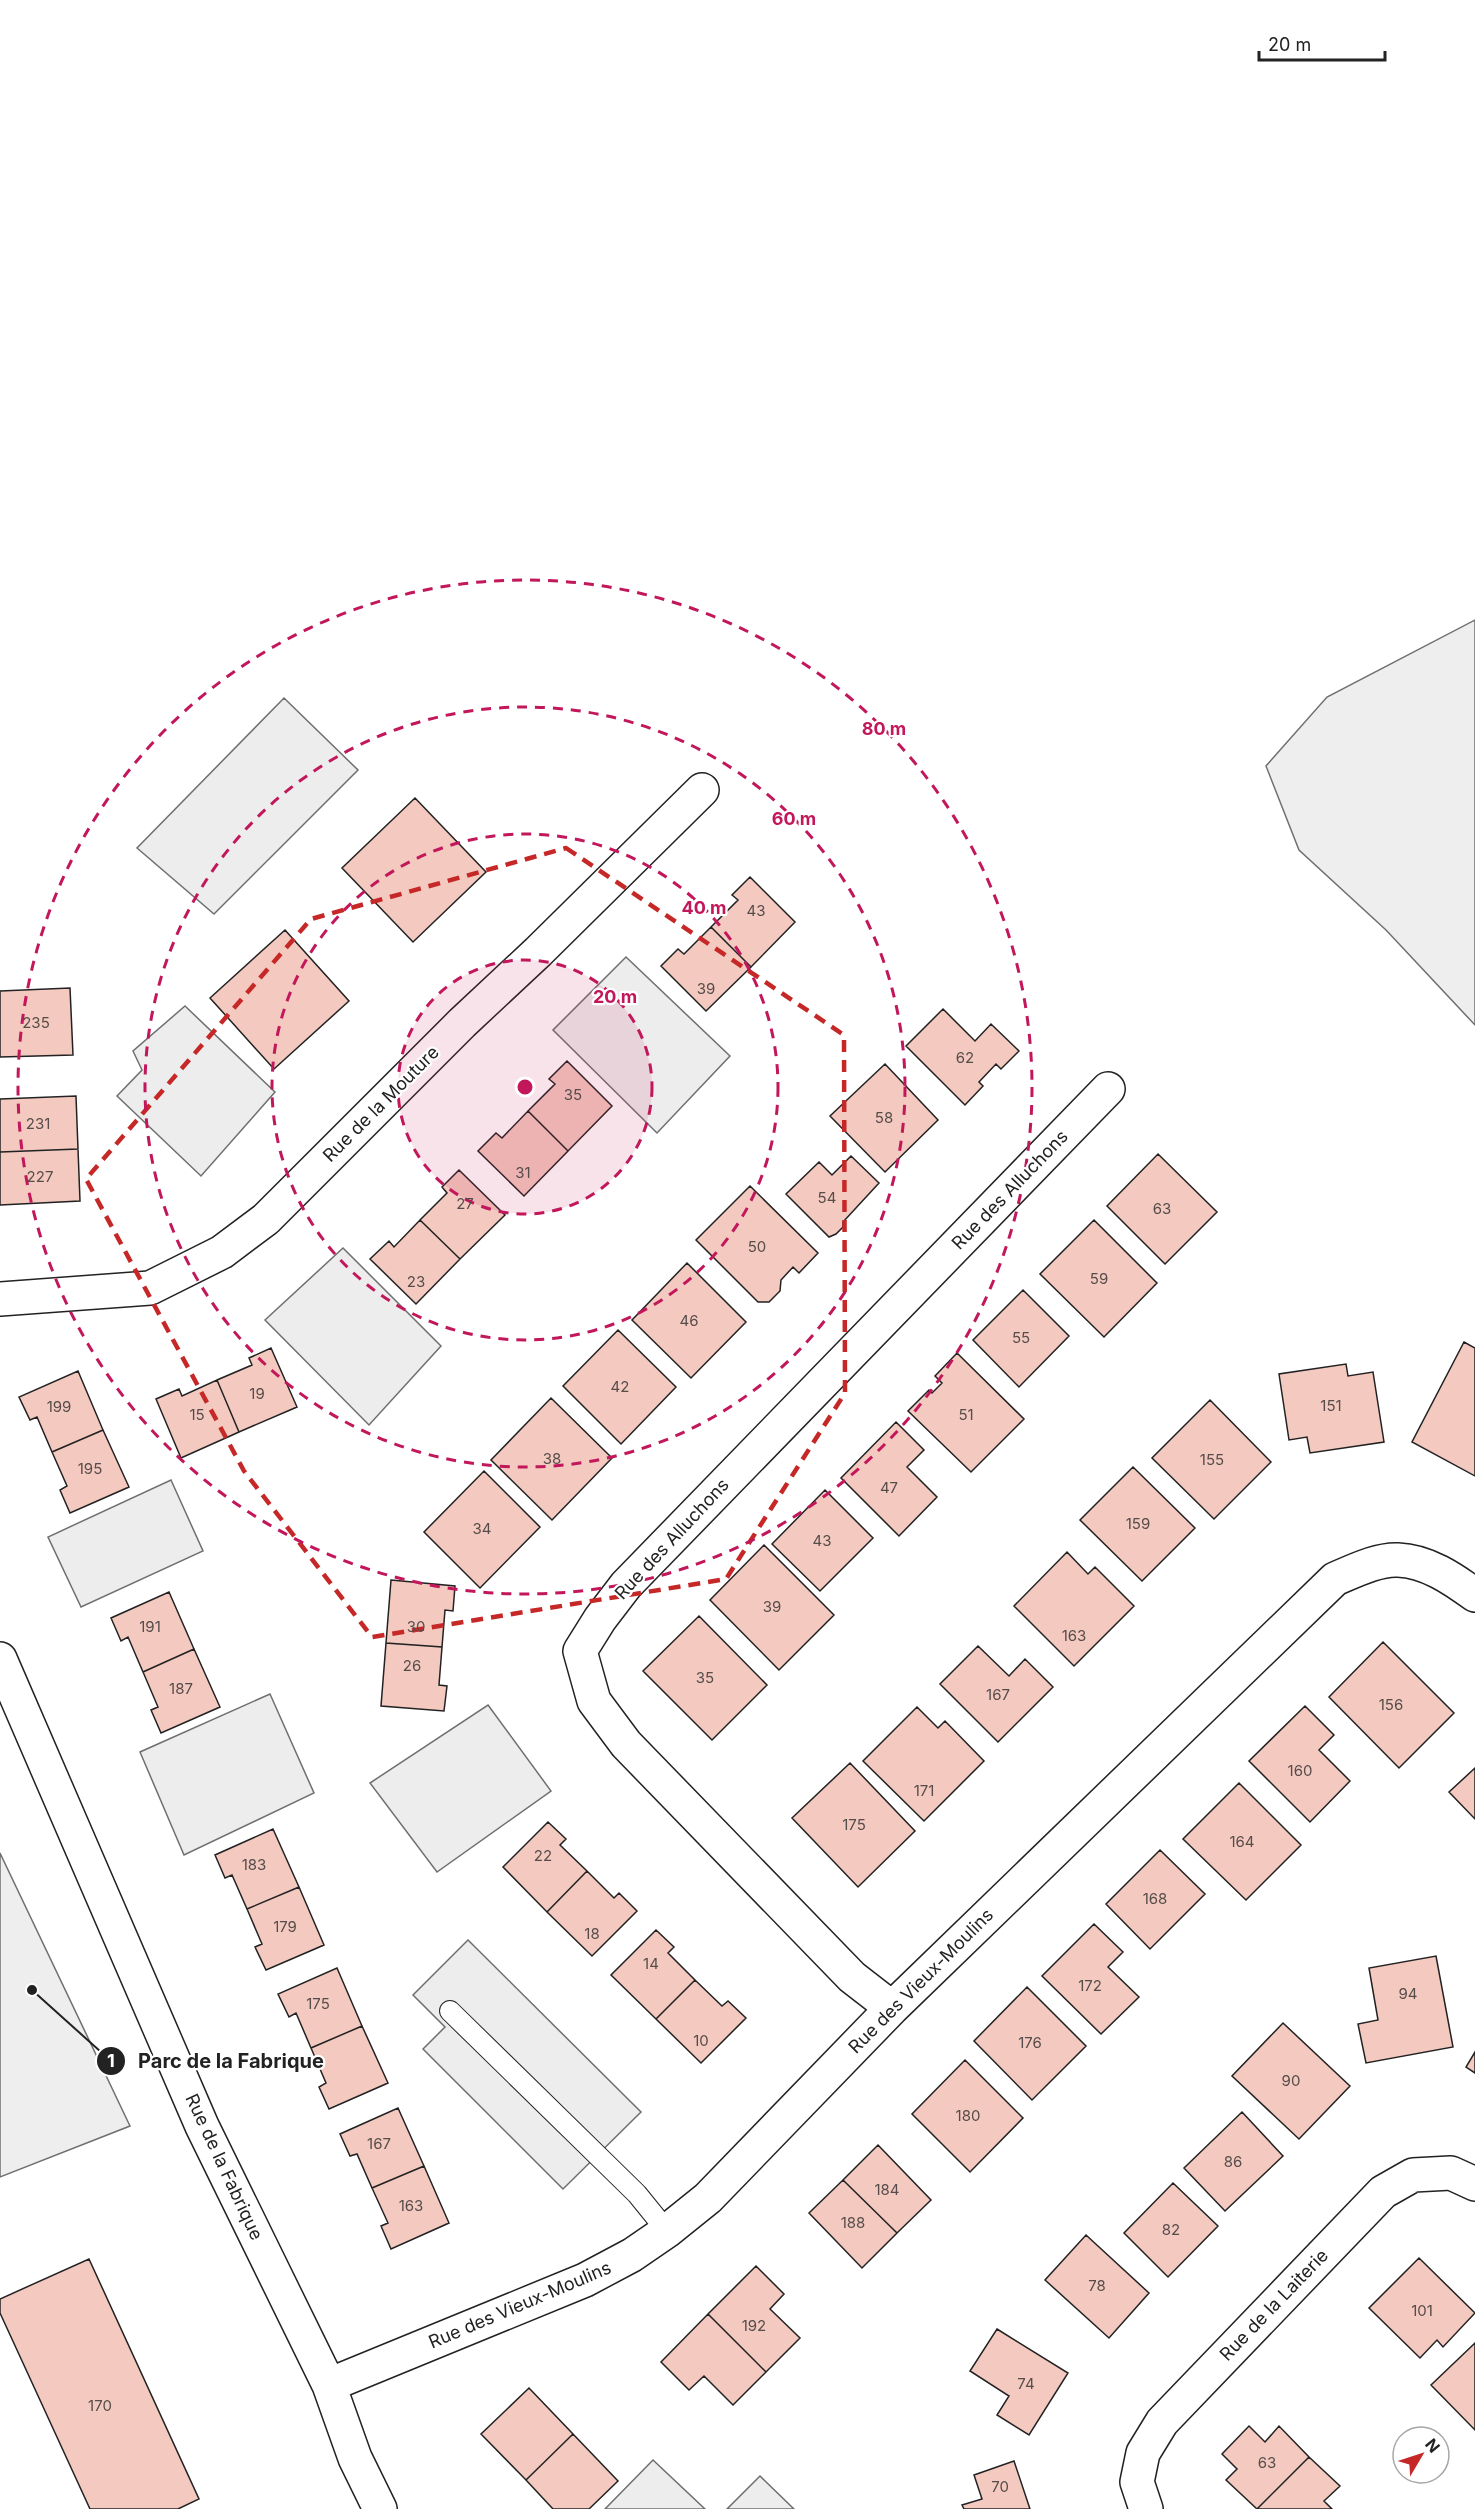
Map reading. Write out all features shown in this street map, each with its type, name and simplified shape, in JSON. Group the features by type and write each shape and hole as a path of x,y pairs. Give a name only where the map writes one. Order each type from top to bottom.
{"street":[{"name":"Rue de la Mouture","path":"0,1299 150,1288 222,1252 266,1219 462,1023 538,952 702,790"},
{"name":"Rue des Alluchons","path":"892,2008 852,1977 626,1744 594,1701 580,1651 600,1618 626,1586 1108,1089"},
{"name":"Rue des Vieux-Moulins","path":"329,2385 585,2280 667,2231 708,2198 892,2008 1335,1579 1368,1566 1398,1560 1433,1568 1475,1595"},
{"name":"Rue de la Fabrique","path":"0,1659 202,2126 329,2385 355,2458 380,2509"},
{"name":"Rue de la Laiterie","path":"1146,2509 1137,2482 1143,2453 1162,2422 1383,2192 1413,2175 1451,2173 1475,2184"}],"lane":[{"path":"450,2012 637,2194 667,2231"}],"highlighted area":[{"path":"566,848 844,1035 845,1393 726,1579 372,1637 244,1471 86,1179 311,919"}],"shaded area":[{"path":"1475,620 1475,1025 1386,930 1299,850 1266,766 1327,697"},
{"path":"284,698 358,770 214,914 137,848"},
{"path":"626,957 730,1056 657,1133 553,1030"},
{"path":"185,1006 275,1092 201,1176 117,1096 142,1070 133,1051"},
{"path":"343,1248 441,1346 369,1425 265,1320"},
{"path":"171,1480 203,1551 81,1607 48,1537"},
{"path":"270,1694 314,1793 184,1855 140,1752"},
{"path":"488,1705 551,1791 437,1872 370,1783"},
{"path":"0,1853 130,2126 0,2177"},
{"path":"468,1940 641,2112 563,2189 423,2049 445,2027 413,1995"},
{"path":"653,2460 705,2509 605,2509"},
{"path":"760,2476 794,2509 727,2509"}],"building":[{"path":"415,798 486,872 413,942 342,868"},
{"path":"750,877 795,922 751,967 711,927 738,900 732,895"},
{"path":"711,927 751,967 706,1011 661,966 678,949 684,954"},
{"path":"285,930 349,1001 274,1069 210,998"},
{"path":"70,988 73,1055 0,1057 0,991"},
{"path":"943,1009 975,1041 991,1024 1019,1051 1001,1069 996,1064 979,1082 983,1086 965,1105 906,1046"},
{"path":"567,1061 612,1106 568,1151 528,1111 555,1084 549,1079"},
{"path":"885,1064 938,1120 885,1172 830,1116"},
{"path":"76,1096 78,1149 0,1152 0,1099"},
{"path":"528,1111 568,1151 524,1196 478,1151 496,1133 502,1138"},
{"path":"78,1149 80,1201 0,1205 0,1152"},
{"path":"1158,1154 1217,1212 1165,1264 1107,1206"},
{"path":"851,1156 879,1183 843,1222 843,1227 829,1237 786,1194 819,1162 832,1175"},
{"path":"459,1170 505,1215 460,1259 420,1220 447,1193 442,1187"},
{"path":"750,1186 818,1253 799,1273 793,1267 781,1280 780,1291 769,1302 758,1302 696,1240"},
{"path":"420,1220 460,1259 416,1304 370,1259 389,1241 394,1247"},
{"path":"1094,1220 1157,1283 1104,1337 1040,1274"},
{"path":"687,1263 746,1322 691,1378 632,1320"},
{"path":"1023,1290 1069,1336 1019,1387 973,1340"},
{"path":"618,1330 676,1387 621,1444 563,1386"},
{"path":"1464,1342 1475,1348 1475,1476 1412,1442"},
{"path":"271,1348 297,1407 239,1432 217,1380 252,1365 249,1358"},
{"path":"957,1353 1024,1419 971,1472 908,1411 929,1390 932,1393 942,1383 935,1376"},
{"path":"1346,1364 1348,1376 1373,1372 1384,1442 1310,1453 1307,1437 1289,1440 1279,1374"},
{"path":"78,1371 103,1430 52,1452 37,1417 30,1420 19,1397"},
{"path":"217,1380 239,1432 181,1458 156,1399 179,1389 182,1396"},
{"path":"551,1398 612,1458 552,1520 491,1460"},
{"path":"1210,1400 1271,1462 1214,1519 1152,1458"},
{"path":"896,1422 924,1450 907,1467 937,1497 899,1536 841,1478"},
{"path":"103,1430 129,1487 70,1513 60,1490 67,1486 52,1452"},
{"path":"1133,1467 1195,1528 1142,1581 1080,1520"},
{"path":"484,1471 540,1527 480,1588 424,1532"},
{"path":"825,1490 873,1538 820,1591 772,1544"},
{"path":"764,1545 834,1615 779,1670 710,1600"},
{"path":"1067,1552 1088,1574 1095,1567 1134,1606 1074,1666 1014,1606"},
{"path":"391,1580 455,1586 453,1611 445,1610 442,1647 386,1643"},
{"path":"169,1592 194,1649 143,1672 128,1637 121,1641 111,1618"},
{"path":"699,1616 767,1685 712,1740 643,1671"},
{"path":"1383,1642 1454,1713 1399,1768 1329,1697"},
{"path":"386,1643 442,1647 439,1685 447,1686 444,1711 381,1706"},
{"path":"978,1646 1009,1676 1025,1659 1053,1687 998,1742 940,1684"},
{"path":"194,1649 220,1707 161,1733 151,1710 158,1707 143,1672"},
{"path":"1305,1706 1334,1735 1319,1750 1350,1781 1310,1822 1249,1761"},
{"path":"917,1707 938,1728 945,1721 984,1761 924,1821 863,1761"},
{"path":"850,1763 915,1831 858,1887 792,1818"},
{"path":"1475,1768 1475,1819 1449,1792"},
{"path":"1239,1783 1301,1845 1246,1900 1183,1839"},
{"path":"548,1822 566,1839 560,1845 587,1871 547,1912 503,1867"},
{"path":"273,1829 299,1887 247,1909 232,1875 225,1878 215,1855"},
{"path":"1160,1850 1205,1894 1150,1949 1106,1904"},
{"path":"587,1871 614,1898 619,1893 637,1911 592,1956 547,1912"},
{"path":"299,1887 324,1945 266,1970 255,1947 262,1944 247,1909"},
{"path":"1094,1924 1123,1952 1108,1967 1139,1997 1101,2034 1042,1976"},
{"path":"656,1930 674,1947 668,1953 695,1980 656,2019 611,1975"},
{"path":"1436,1956 1453,2047 1366,2063 1358,2024 1378,2020 1369,1968"},
{"path":"337,1968 362,2026 311,2048 296,2013 289,2017 278,1994"},
{"path":"695,1980 722,2006 728,2001 746,2018 701,2063 656,2019"},
{"path":"1027,1987 1086,2046 1032,2100 974,2041"},
{"path":"1283,2023 1350,2086 1299,2139 1232,2076"},
{"path":"362,2026 388,2083 329,2109 319,2087 326,2083 311,2048"},
{"path":"1475,2052 1475,2073 1466,2067"},
{"path":"965,2060 1023,2118 970,2172 912,2114"},
{"path":"398,2108 424,2166 372,2188 357,2154 350,2156 340,2134"},
{"path":"1242,2112 1283,2156 1225,2211 1184,2168"},
{"path":"878,2145 931,2200 897,2233 843,2180"},
{"path":"424,2166 449,2223 391,2249 381,2226 388,2223 372,2188"},
{"path":"843,2180 897,2233 862,2268 809,2213"},
{"path":"1173,2183 1218,2226 1168,2277 1124,2233"},
{"path":"1086,2235 1149,2293 1109,2338 1045,2280"},
{"path":"1419,2258 1475,2313 1443,2347 1437,2340 1420,2358 1369,2308"},
{"path":"89,2259 199,2499 178,2509 90,2509 0,2313 0,2299"},
{"path":"756,2266 784,2294 770,2309 800,2338 766,2372 708,2314"},
{"path":"708,2314 766,2372 733,2405 704,2376 689,2390 661,2362"},
{"path":"997,2329 1068,2373 1029,2435 997,2415 1009,2396 970,2371"},
{"path":"1475,2343 1475,2430 1431,2385"},
{"path":"529,2388 573,2434 526,2480 481,2434"},
{"path":"1249,2426 1265,2442 1279,2426 1309,2457 1257,2509 1226,2480 1237,2469 1222,2454"},
{"path":"573,2434 618,2481 589,2509 553,2509 526,2480"},
{"path":"1309,2457 1340,2486 1324,2501 1332,2509 1257,2509"},
{"path":"1014,2461 1030,2509 964,2509 962,2505 982,2499 974,2475"}],"place":[{"name":"Parc de la Fabrique","path":"32,1990"}]}
